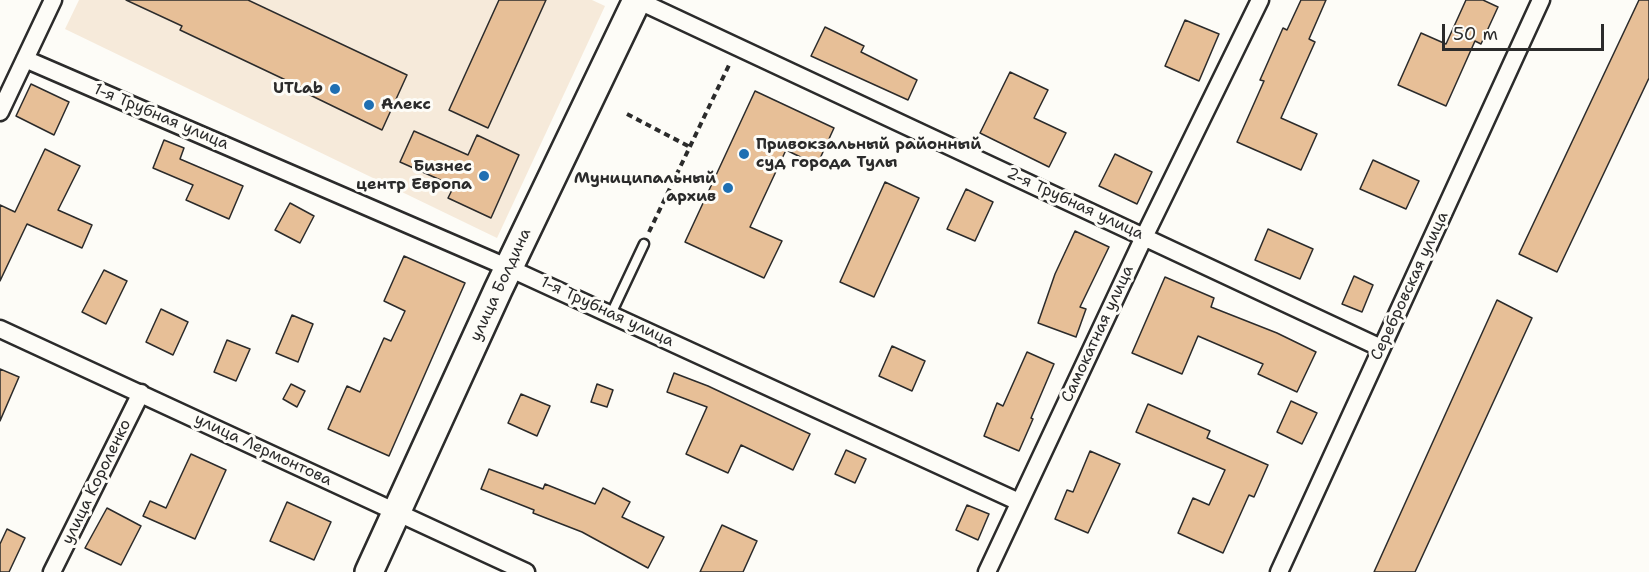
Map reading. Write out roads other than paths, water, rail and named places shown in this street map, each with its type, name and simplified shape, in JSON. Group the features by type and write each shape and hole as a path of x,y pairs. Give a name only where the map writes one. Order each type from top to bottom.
{"main road":[{"name":"улица Болдина","path":"369,572 509,268 637,0"}],"street":[{"path":"0,112 53,0"},
{"name":"2-я Трубная улица","path":"637,0 1381,348"},
{"name":"Самокатная улица","path":"987,572 1144,237 1260,0"},
{"name":"Серебровская улица","path":"1279,572 1541,0"},
{"name":"1-я Трубная улица","path":"25,59 509,268 1019,502"},
{"name":"улица Лермонтова","path":"0,329 526,572"},
{"name":"улица Короленко","path":"52,572 141,393"}],"lane":[{"path":"611,314 644,244"}],"place":[{"name":"UTLab","path":"335,89"},
{"name":"Алекс","path":"369,105"},
{"name":"Привокзальный районный суд города Тулы","path":"744,154"},
{"name":"Бизнес центр Европа","path":"484,176"},
{"name":"Муниципальный архив","path":"728,188"}]}
